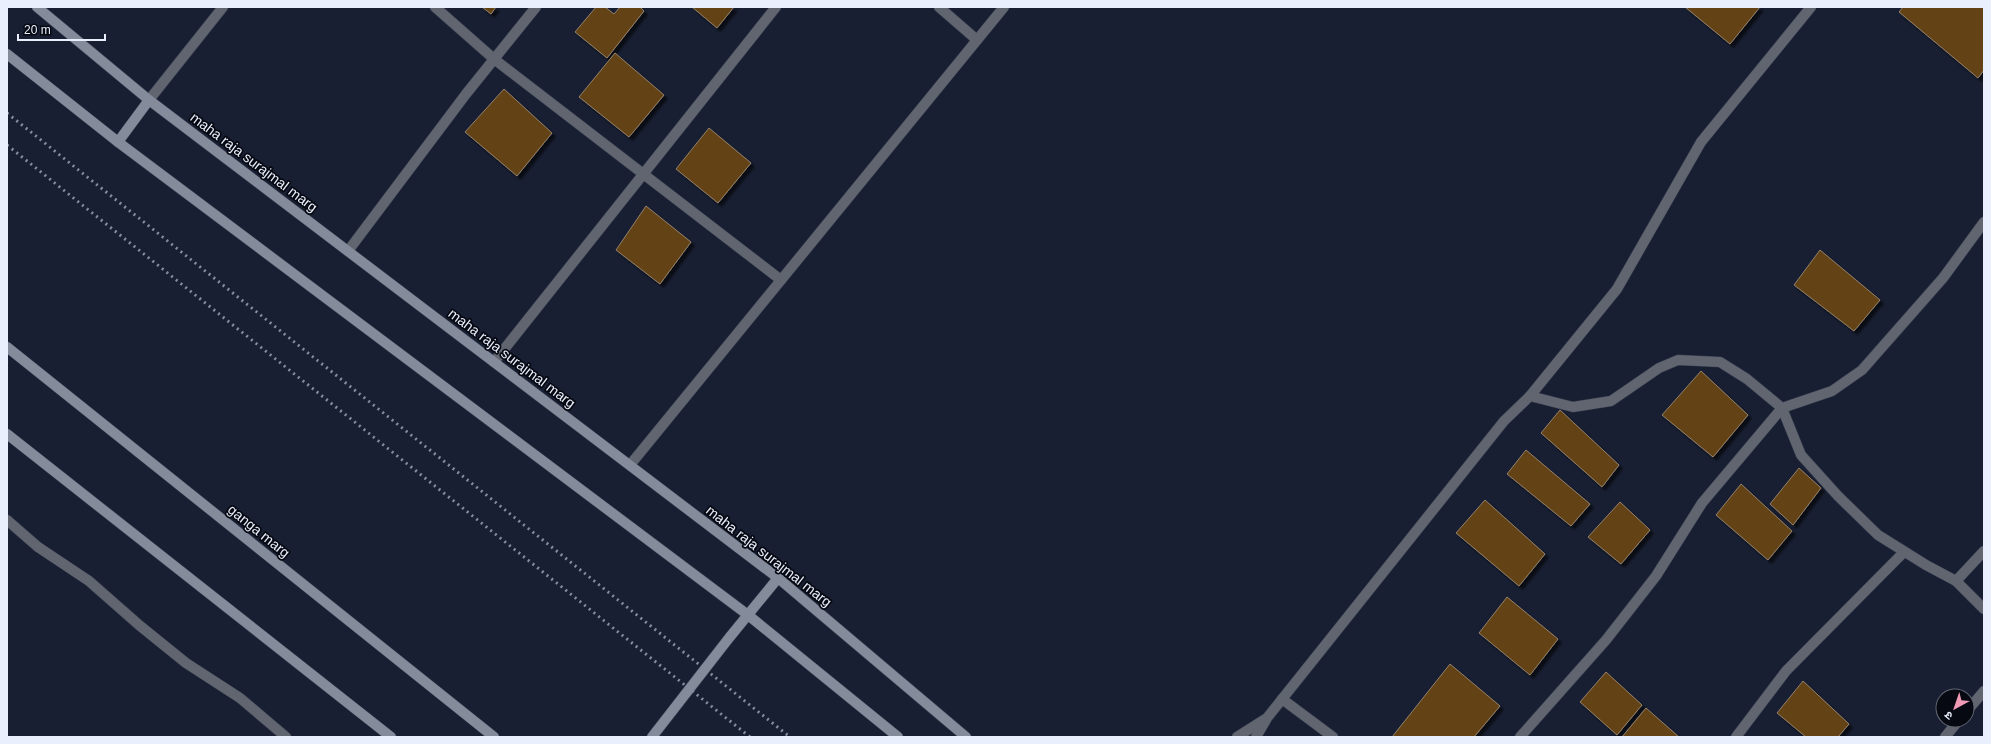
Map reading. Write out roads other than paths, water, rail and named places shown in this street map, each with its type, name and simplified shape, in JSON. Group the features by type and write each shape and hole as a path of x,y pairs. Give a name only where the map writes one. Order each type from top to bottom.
{"street":[{"name":"maha raja surajmal marg","path":"37,7 149,100 778,578 966,737"},
{"path":"118,142 149,100 223,7"},
{"path":"435,7 494,59 781,280"},
{"path":"348,251 494,59 536,7"},
{"path":"494,362 776,7"},
{"path":"939,7 977,40"},
{"path":"630,465 1004,7"},
{"path":"1256,737 1267,718 1504,421 1530,396 1617,289 1701,142 1811,7"},
{"path":"7,54 118,142 748,615 898,737"},
{"path":"1520,737 1606,640 1656,576 1702,503 1782,408 1832,391 1862,370 1943,278 1984,222"},
{"name":"ganga marg","path":"7,347 494,737"},
{"path":"1530,396 1573,407 1611,401 1659,368 1678,360 1720,362 1747,380 1782,408 1801,455 1838,496 1878,535 1904,552 1956,581 1984,609"},
{"path":"7,434 391,737"},
{"path":"7,520 38,547 88,581 138,625 186,663 240,698 286,737"},
{"path":"1956,581 1984,551"},
{"path":"1736,737 1786,671 1904,552"},
{"path":"652,737 778,578"},
{"path":"1975,702 1984,691"},
{"path":"1282,699 1333,737"},
{"path":"1237,737 1267,718"},
{"path":"1944,737 1952,728"}],"railway":[{"path":"7,113 790,737"},
{"path":"7,145 750,737"}]}
